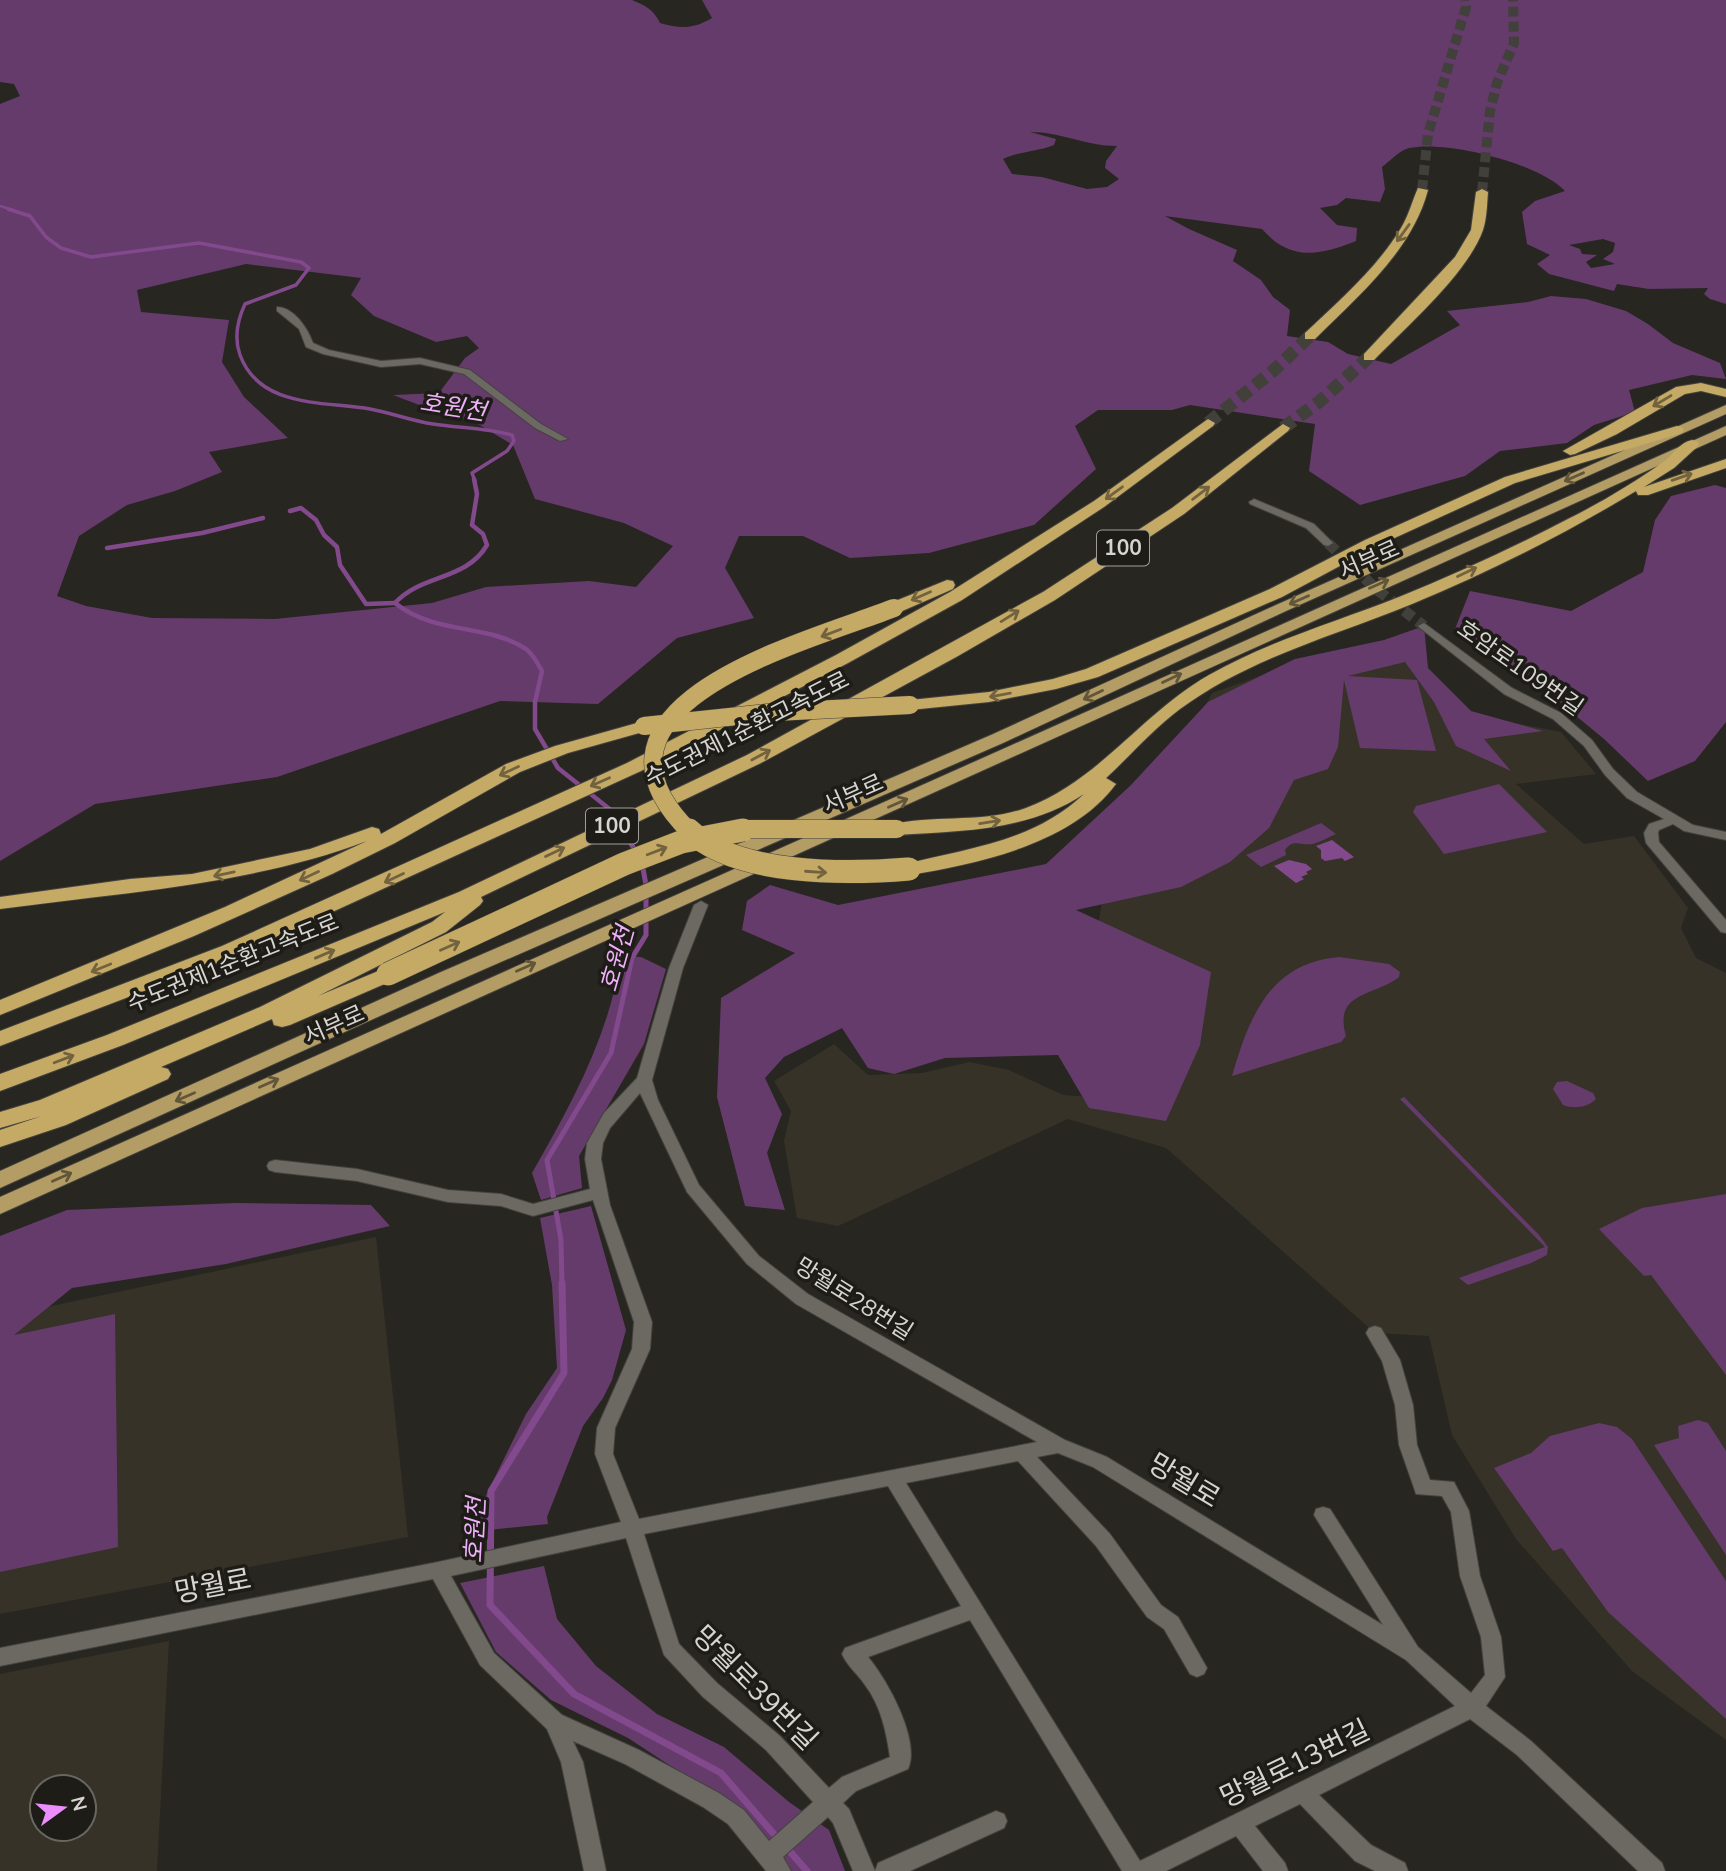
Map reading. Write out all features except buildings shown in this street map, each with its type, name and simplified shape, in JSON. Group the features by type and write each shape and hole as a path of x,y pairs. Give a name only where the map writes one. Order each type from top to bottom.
{"highway":[{"path":"1310,336 1372,270 1414,218 1422,190"},
{"path":"1369,357 1445,276 1476,232 1482,192"},
{"path":"0,1008 192,931 513,768 572,744 644,726 776,712 910,705 989,697 1056,684 1092,673 1276,593 1371,543 1612,431 1681,390 1701,387 1726,393"},
{"name":"서부로","path":"0,1180 359,1020 448,977 998,739 1726,409"},
{"name":"100","path":"897,617 1029,549 1109,497 1208,423"},
{"name":"수도권제1순환고속도로","path":"0,1083 262,981 466,896 754,759 952,652 1133,542 1216,482 1283,428"},
{"path":"1510,480 1677,430"},
{"name":"서부로","path":"0,1206 464,995 791,851 1726,430"},
{"path":"1574,522 1670,465 1692,444"},
{"path":"0,1139 58,1119 388,974 624,864 681,842 748,829 897,829 989,822 1049,806 1093,780 1172,706 1216,678 1313,634 1406,600 1574,522 1676,479 1726,463"},
{"path":"897,617 752,663 710,684 688,700 667,720 655,744 652,762 659,792 672,814 694,834 725,850 768,864 813,872 862,873 909,869 989,852 1055,825 1098,793 1152,726"},
{"name":"수도권제1순환고속도로","path":"0,1039 229,951 634,767 897,617"},
{"path":"0,903 130,885 192,880 315,854 388,832"},
{"path":"0,1120 48,1106 268,1012 439,927 509,874"}],"street":[{"path":"280,309 303,328 309,345 326,352 381,364 420,360 467,372 538,426 563,439"},
{"path":"1254,502 1310,526 1328,543"},
{"name":"호암로109번길","path":"1424,626 1508,691 1558,716 1588,743 1609,772 1632,795 1689,828 1726,836"},
{"path":"1673,820 1654,827 1651,833 1653,843 1726,929"},
{"path":"644,1080 676,968 701,905"},
{"name":"망월로39번길","path":"644,1080 617,1108 596,1140 592,1153 599,1192 643,1322 641,1349 606,1428 604,1454 633,1529 671,1649 710,1690 773,1743 841,1816 864,1871"},
{"name":"망월로28번길","path":"644,1080 650,1100 694,1188 753,1260 802,1299 1059,1445"},
{"path":"275,1166 378,1178 449,1196 501,1200 533,1210 599,1192"},
{"path":"1375,1334 1391,1360 1404,1405 1408,1445 1423,1488 1447,1488 1460,1511 1470,1576 1491,1637 1495,1678 1472,1708"},
{"path":"633,1529 1059,1445"},
{"name":"망월로","path":"1059,1445 1100,1462 1413,1654 1472,1708 1524,1748 1654,1871"},
{"path":"1023,1454 1103,1540 1154,1611 1171,1623 1197,1668"},
{"path":"894,1479 1134,1871"},
{"path":"1322,1515 1413,1654"},
{"name":"망월로","path":"0,1657 633,1529"},
{"path":"438,1570 487,1659 555,1721 632,1757 711,1800 736,1817 774,1863 849,1784 901,1762 895,1721 872,1675 852,1654 974,1610"},
{"name":"망월로13번길","path":"1143,1871 1472,1708"},
{"path":"555,1721 572,1762 595,1871"},
{"path":"1302,1792 1363,1853 1397,1871"},
{"path":"886,1871 996,1821"},
{"path":"1239,1824 1277,1871"}],"shaded area":[{"path":"0,0 632,0 649,8 660,23 681,27 693,26 712,18 702,0 1726,0 1726,304 1704,294 1708,288 1649,289 1617,284 1614,291 1549,274 1537,264 1550,255 1527,244 1522,212 1535,201 1565,191 1535,171 1514,163 1445,147 1409,148 1382,167 1385,189 1380,202 1346,198 1337,205 1320,208 1337,225 1357,228 1356,241 1330,250 1306,253 1294,251 1283,246 1262,229 1165,216 1237,250 1233,261 1261,280 1273,297 1290,310 1287,336 1328,342 1348,354 1391,364 1460,325 1447,311 1528,302 1551,296 1586,299 1626,311 1673,343 1720,363 1726,379 1692,375 1629,390 1635,412 1594,425 1567,443 1500,451 1465,476 1360,505 1309,471 1315,424 1190,405 1172,410 1098,410 1075,426 1096,469 1034,525 929,553 850,558 803,536 739,536 725,568 754,618 677,638 598,704 500,701 277,777 95,804 0,861 0,104 20,96 14,84 0,82","holes":["1030,132 1117,146 1106,161 1105,168 1119,179 1107,187 1087,189 1042,177 1012,174 1003,159 1054,145 1056,139","1603,239 1615,243 1613,252 1603,259 1615,264 1591,268 1586,262 1597,255 1582,254 1580,249 1569,245","246,264 361,278 351,295 374,316 436,342 467,336 479,348 465,358 439,393 393,395 435,411 473,421 513,445 535,499 624,523 673,546 636,587 589,581 486,587 432,603 275,619 152,618 86,606 57,596 79,536 127,505 175,491 222,472 209,452 288,438 244,397 222,362 229,320 141,312 137,290"]},
{"path":"1715,485 1726,488 1726,722 1695,761 1648,781 1604,739 1535,682 1455,629 1470,591 1571,611 1643,572 1655,520 1671,496"},
{"path":"1424,626 1428,668 1471,711 1543,731 1484,739 1511,771 1456,746 1434,702 1405,662 1348,676 1417,680 1436,751 1360,748 1344,680 1338,747 1328,769 1294,780 1269,828 1230,862 1181,887 1076,910 1211,972 1200,1045 1166,1121 1089,1108 1058,1055 945,1058 894,1074 868,1068 842,1028 784,1057 765,1078 782,1114 767,1153 785,1210 745,1206 717,1097 721,998 795,953 742,930 747,901 770,885 838,905 1046,864 1131,785 1208,702 1295,659 1384,640"},
{"path":"1415,660 1469,714 1561,732 1596,774 1516,784 1584,844 1634,836 1688,908 1681,928 1696,958 1726,973 1726,1740 1632,1671 1516,1539 1452,1435 1429,1336 1375,1333 1166,1148 1068,1119 838,1226 797,1218 784,1141 791,1111 774,1081 834,1044 868,1075 922,1073 969,1062 1009,1070 1063,1095 1158,1102 1209,989 1098,927 1106,876 1184,751 1212,693 1269,673"},
{"path":"1499,784 1547,832 1444,854 1413,812 1416,806"},
{"path":"1321,823 1336,834 1313,844 1291,844 1285,850 1286,855 1261,867 1246,855"},
{"path":"1332,840 1354,857 1345,861 1342,858 1325,861 1321,858 1321,850 1316,846"},
{"path":"1289,860 1306,864 1312,869 1301,877 1304,879 1296,883 1274,866"},
{"path":"621,956 641,957 666,969 644,1044 579,1156 582,1188 541,1200 532,1173 587,1068 608,1013"},
{"path":"1339,957 1389,964 1400,972 1399,977 1350,1003 1345,1011 1346,1036 1341,1042 1232,1076 1255,1014 1279,982 1295,970 1315,961"},
{"path":"1567,1081 1593,1093 1596,1099 1580,1107 1563,1105 1553,1089 1557,1082"},
{"path":"1404,1097 1539,1235 1548,1247 1547,1255 1468,1285 1459,1278 1545,1247 1400,1099"},
{"path":"1726,1194 1726,1375 1651,1275 1644,1276 1599,1229 1642,1208"},
{"path":"235,1203 371,1205 390,1226 226,1264 72,1288 14,1335 115,1314 118,1547 0,1572 0,1236 67,1210"},
{"path":"591,1206 626,1330 612,1380 583,1426 547,1517 548,1524 468,1532 526,1414 557,1368 552,1285 540,1218"},
{"path":"376,1237 408,1537 0,1614 0,1317"},
{"path":"1698,1420 1708,1423 1726,1451 1726,1555 1654,1445 1679,1438 1678,1426"},
{"path":"1599,1423 1617,1427 1632,1439 1726,1581 1726,1719 1608,1612 1562,1548 1553,1551 1494,1468 1531,1453 1550,1436"},
{"path":"544,1566 557,1619 596,1666 657,1714 724,1747 789,1802 829,1830 845,1871 791,1871 686,1776 628,1738 551,1700 496,1652 460,1583"},
{"path":"169,1641 157,1871 0,1871 0,1674"}],"waterway":[{"path":"0,206 13,210"},
{"name":"호원천","path":"8,209 30,216 46,237 61,248 91,257 199,243 301,262 309,268 296,285 245,304 238,323 237,342 249,372 262,385 278,394 296,399 370,409 425,423 512,435 514,441 507,451 472,473 475,481"},
{"name":"호원천","path":"395,603 417,587 456,572 478,557 487,545 483,534 472,525 477,494 474,479"},
{"path":"290,511 301,508 316,520 324,535 337,547 340,565 366,604 395,603"},
{"path":"107,548 202,533 263,518"},
{"name":"호원천","path":"395,603 427,620 494,635 529,651 542,671 535,702 535,729 558,768 612,811 624,832"},
{"name":"호원천","path":"623,830 637,854"},
{"name":"호원천","path":"562,1285 561,1240 547,1160 611,1053 632,958 646,935 646,885 642,863"},
{"name":"호원천","path":"562,1283 564,1373 491,1491 490,1605 574,1694 721,1773 779,1840"},
{"name":"호원천","path":"786,1847 807,1871"}],"tunnel":[{"path":"1422,190 1428,134 1466,7 1465,0"},
{"path":"1482,192 1490,111 1497,83 1514,43 1513,0"},
{"path":"1208,423 1273,371 1310,336"},
{"path":"1283,428 1319,402 1369,357"},
{"path":"1328,543 1375,588 1424,626"}]}
